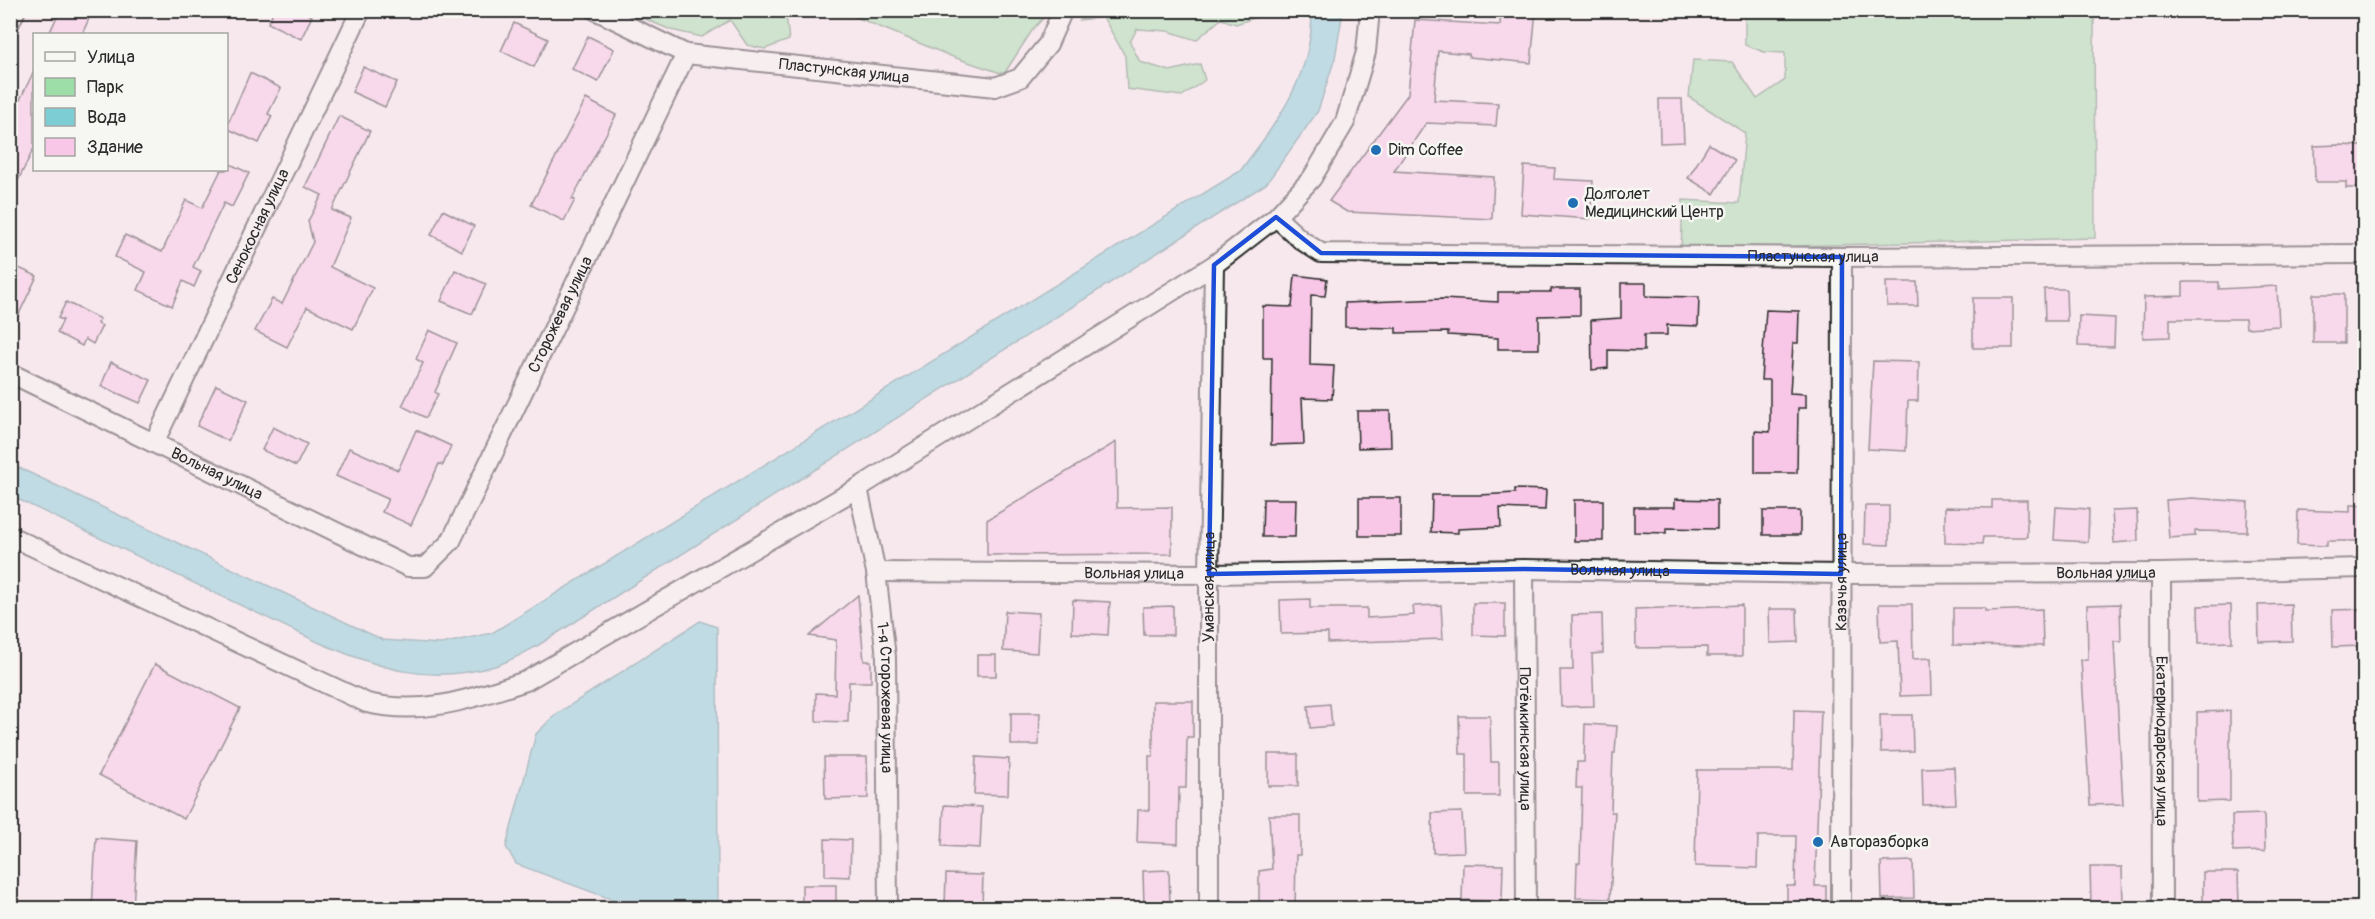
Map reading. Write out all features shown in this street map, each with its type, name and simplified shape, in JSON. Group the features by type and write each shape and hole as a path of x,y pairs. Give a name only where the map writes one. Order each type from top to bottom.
{"street":[{"path":"10,22 16,10"},
{"name":"Сенокосная улица","path":"154,443 361,10"},
{"name":"Пластунская улица","path":"595,10 686,54 995,87 1020,78 1048,44 1063,10"},
{"path":"10,536 367,703 411,710 472,698 526,681 858,488 1214,265 1276,217 1312,178 1345,122 1366,52 1370,10"},
{"name":"Сторожевая улица","path":"425,567 451,541 686,54"},
{"name":"Пластунская улица","path":"1276,217 1301,240 1321,254 1842,257 2364,254"},
{"name":"Казачья улица","path":"1841,909 1842,257"},
{"name":"Уманская улица","path":"1209,909 1209,574 1214,265"},
{"name":"Вольная улица","path":"10,374 408,567 425,567"},
{"name":"1-я Сторожевая улица","path":"858,488 876,572 886,657 888,909"},
{"name":"Вольная улица","path":"876,572 1209,574 1524,569 1841,574 2161,573 2364,568"},
{"name":"Потёмкинская улица","path":"1524,569 1526,909"},
{"name":"Екатеринодарская улица","path":"2161,573 2162,909"}],"highlighted area":[{"path":"1276,217 1321,253 1842,257 1841,574 1524,569 1209,574 1214,265"}],"green space":[{"path":"626,11 783,11 786,15 789,40 765,49 747,45 730,20 702,37 671,30"},
{"path":"841,11 1050,11 1033,29 1004,74 953,57"},
{"path":"1086,11 1263,11 1263,15 1236,24 1221,19 1196,40 1168,31 1137,29 1130,42 1140,62 1170,71 1200,64 1205,80 1182,96 1127,89 1125,56 1103,17 1080,20"},
{"path":"1745,11 2094,11 2095,238 1681,249 1683,200 1739,203 1745,133 1689,97 1693,60 1732,62 1757,99 1785,80 1785,53 1764,52 1745,45"}],"water":[{"path":"1312,11 1343,11 1335,58 1318,111 1266,184 537,646 500,664 471,672 426,674 385,667 364,660 320,643 11,496 11,464 383,640 441,644 492,633 1240,171 1279,116 1299,77 1306,57"},
{"path":"700,621 717,627 718,908 635,908 516,864 506,847 536,734 555,715"}],"building":[{"path":"60,10 93,10 82,33 49,33"},
{"path":"274,10 301,10 312,16 301,39 268,23"},
{"path":"1501,10 1536,10 1531,63 1469,57 1469,54 1438,51 1434,100 1498,103 1496,126 1426,123 1394,171 1494,177 1492,219 1347,212 1329,201 1408,94 1415,20 1500,25"},
{"path":"514,23 548,39 534,67 501,51"},
{"path":"588,36 614,49 598,82 572,69"},
{"path":"363,67 397,82 385,107 352,92"},
{"path":"33,73 33,150 10,197 10,120"},
{"path":"250,73 281,88 268,114 272,116 259,143 228,129 228,123"},
{"path":"586,99 616,115 572,199 575,200 564,221 531,205"},
{"path":"1659,99 1682,99 1684,142 1660,143"},
{"path":"339,116 370,131 332,210 351,218 330,267 373,288 353,329 307,307 287,347 255,331 272,299 282,304 313,242 308,221 322,195 305,187"},
{"path":"1709,144 1735,160 1714,194 1688,178"},
{"path":"2314,146 2364,146 2364,188 2346,188 2346,182 2315,182"},
{"path":"228,163 249,173 232,207 224,203 193,267 201,271 194,287 183,281 172,306 138,290 146,272 115,257 125,235 162,252 186,200 202,208 220,171 228,171"},
{"path":"1524,166 1555,168 1554,179 1593,181 1590,219 1521,214"},
{"path":"443,210 474,226 462,251 431,235"},
{"path":"10,264 37,276 10,333"},
{"path":"455,270 486,284 472,314 441,301"},
{"path":"1295,275 1327,279 1325,296 1311,295 1310,365 1334,366 1332,399 1302,398 1304,444 1271,445 1272,358 1263,358 1263,306 1292,307"},
{"path":"1886,282 1917,282 1918,306 1887,306"},
{"path":"2183,282 2219,282 2219,289 2277,286 2279,326 2246,328 2245,319 2170,319 2170,337 2143,338 2144,297 2183,296"},
{"path":"1621,283 1646,283 1646,296 1699,297 1698,326 1667,325 1667,335 1644,335 1644,351 1608,350 1608,368 1592,370 1591,320 1621,318"},
{"path":"1551,289 1580,289 1580,315 1539,316 1539,349 1498,349 1498,338 1448,335 1448,332 1396,333 1396,328 1345,327 1345,303 1442,299 1498,302 1498,292 1551,292"},
{"path":"2044,289 2066,289 2067,321 2045,321"},
{"path":"2313,294 2344,294 2344,343 2313,343"},
{"path":"1973,298 2013,298 2013,348 1973,348"},
{"path":"66,302 100,319 97,323 102,326 93,344 85,339 82,346 57,333 63,320 58,318"},
{"path":"1766,310 1799,311 1798,343 1793,343 1790,393 1806,394 1806,408 1798,408 1797,473 1755,473 1755,431 1770,432 1770,380 1761,380"},
{"path":"2079,316 2115,318 2114,347 2078,346"},
{"path":"429,330 457,343 435,392 438,394 426,418 402,406 423,363 416,359"},
{"path":"1873,361 1919,362 1918,401 1908,401 1906,451 1868,449"},
{"path":"111,362 151,380 140,403 101,386"},
{"path":"216,385 248,400 228,441 197,426"},
{"path":"1357,411 1390,411 1391,447 1358,448"},
{"path":"273,427 307,444 296,466 262,450"},
{"path":"416,430 451,446 443,465 439,464 411,525 382,512 388,499 336,476 349,448 398,470"},
{"path":"1116,442 1117,508 1172,507 1172,554 987,555 987,520"},
{"path":"1515,489 1546,490 1545,510 1500,508 1501,527 1458,529 1458,533 1431,532 1432,495 1515,493"},
{"path":"1359,498 1401,498 1401,536 1359,536"},
{"path":"2192,498 2248,502 2247,532 2195,531 2195,536 2169,538 2166,500"},
{"path":"1263,499 1296,499 1295,537 1262,537"},
{"path":"1675,499 1717,500 1717,529 1666,528 1666,533 1634,532 1634,507 1675,507"},
{"path":"1574,500 1603,500 1603,541 1574,541"},
{"path":"1992,500 2027,500 2027,537 1983,537 1982,544 1945,543 1945,507 1992,508"},
{"path":"2350,505 2364,505 2364,541 2327,541 2327,546 2297,545 2298,510 2350,512"},
{"path":"1865,506 1889,506 1889,545 1864,544"},
{"path":"2056,507 2089,509 2088,542 2054,540"},
{"path":"2137,510 2138,541 2114,543 2112,511"},
{"path":"1763,511 1800,511 1800,535 1763,535"},
{"path":"858,595 864,661 871,661 871,682 849,682 848,722 816,721 816,693 835,694 836,640 809,636"},
{"path":"1310,599 1310,608 1367,608 1367,618 1414,615 1413,606 1441,605 1443,639 1328,643 1328,633 1281,634 1280,600"},
{"path":"1073,600 1110,602 1108,635 1072,633"},
{"path":"1473,603 1505,603 1505,636 1473,635"},
{"path":"1879,604 1912,604 1913,659 1931,658 1932,695 1900,696 1898,641 1880,642"},
{"path":"2120,604 2121,641 2114,641 2123,804 2090,805 2081,660 2088,660 2087,605"},
{"path":"2291,604 2292,641 2259,642 2258,605"},
{"path":"1742,605 1742,656 1707,656 1707,647 1636,648 1635,609"},
{"path":"2231,605 2232,642 2199,643 2198,606"},
{"path":"1173,606 1173,635 1144,635 1143,607"},
{"path":"1953,608 1985,608 1985,611 2042,609 2043,646 1953,645"},
{"path":"1769,609 1797,609 1798,642 1770,643"},
{"path":"2364,609 2364,646 2333,647 2332,610"},
{"path":"1005,611 1039,613 1037,653 1003,651"},
{"path":"1602,614 1603,653 1592,654 1594,706 1561,707 1560,670 1573,670 1572,615"},
{"path":"977,655 996,655 996,676 977,676"},
{"path":"155,664 240,708 184,819 99,775"},
{"path":"1153,701 1193,701 1193,737 1187,737 1186,788 1179,788 1178,844 1137,842 1138,810 1149,810 1149,756 1153,756"},
{"path":"1330,704 1332,726 1310,728 1308,706"},
{"path":"1794,710 1821,711 1815,886 1826,886 1826,909 1787,909 1787,886 1795,886 1796,836 1758,836 1757,868 1695,866 1697,770 1793,770"},
{"path":"2230,711 2230,801 2197,802 2197,712"},
{"path":"1011,713 1040,713 1039,745 1011,745"},
{"path":"1880,715 1912,715 1913,751 1881,752"},
{"path":"1459,716 1490,716 1491,762 1499,762 1499,796 1467,796 1467,754 1460,754"},
{"path":"1585,724 1617,726 1615,753 1613,753 1611,812 1615,812 1610,899 1576,898 1577,863 1580,863 1582,788 1576,788 1577,762 1584,762"},
{"path":"1268,754 1298,754 1298,786 1268,786"},
{"path":"824,757 867,757 868,798 825,799"},
{"path":"976,757 1009,759 1008,795 974,794"},
{"path":"1954,767 1956,804 1923,805 1922,768"},
{"path":"944,805 982,807 980,848 942,846"},
{"path":"1462,812 1464,852 1433,853 1432,813"},
{"path":"2264,814 2265,851 2233,852 2232,815"},
{"path":"1269,815 1300,815 1300,855 1296,855 1295,909 1259,909 1259,871 1272,869"},
{"path":"96,838 137,841 133,909 92,909"},
{"path":"825,839 851,840 850,877 825,876"},
{"path":"1913,861 1914,898 1882,899 1881,862"},
{"path":"1463,864 1503,865 1502,901 1462,900"},
{"path":"2090,867 2122,867 2123,903 2091,904"},
{"path":"1169,870 1170,907 1144,907 1143,871"},
{"path":"2203,872 2238,872 2239,904 2203,905"},
{"path":"946,874 983,875 982,907 945,906"},
{"path":"802,885 836,885 836,909 802,909"}],"place":[{"name":"Dim Coffee","path":"1376,150"},
{"name":"Долголет Медицинский Центр","path":"1573,203"},
{"name":"Авторазборка","path":"1818,842"}]}
